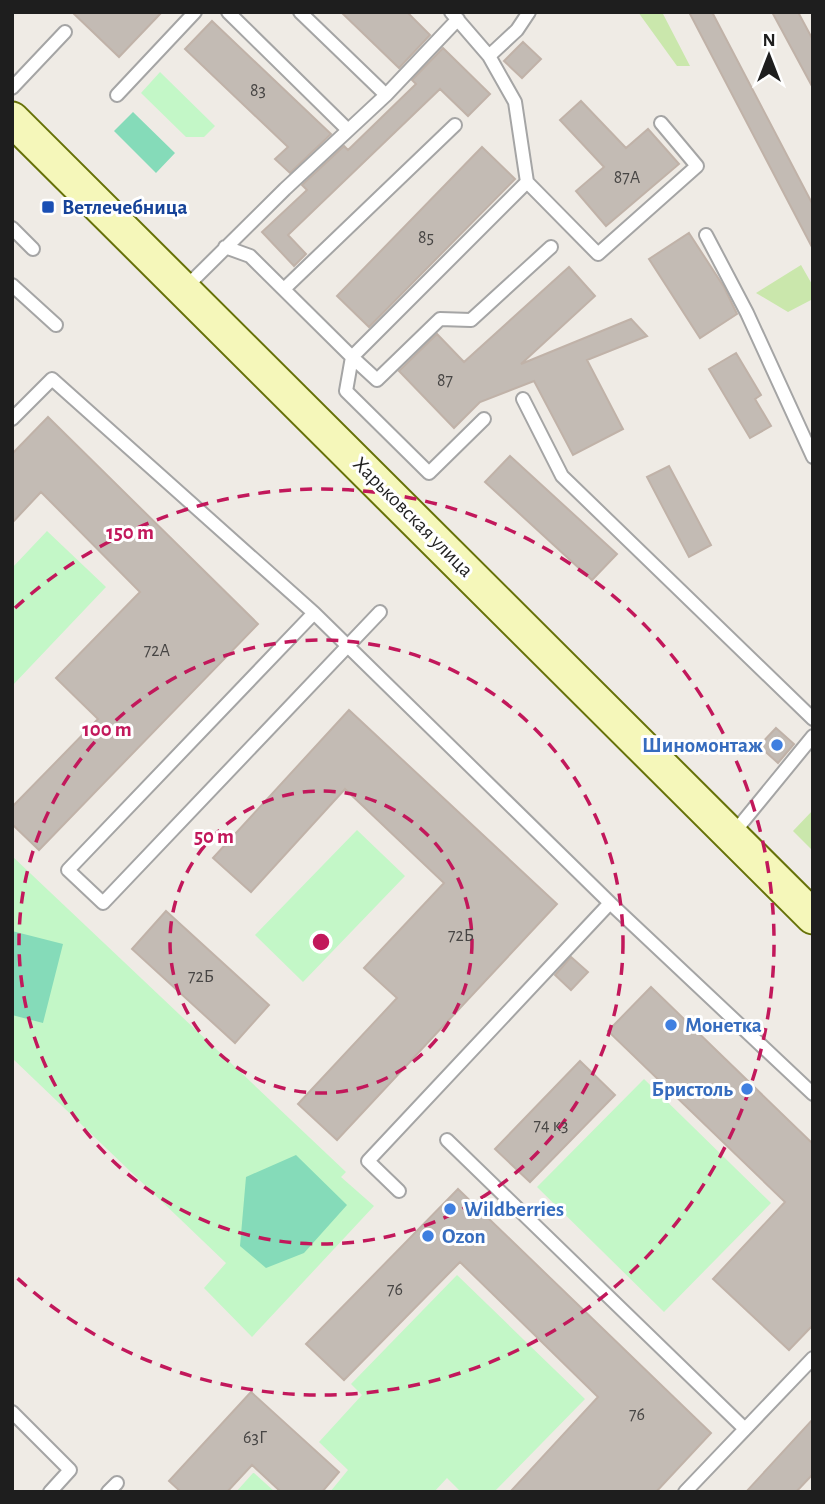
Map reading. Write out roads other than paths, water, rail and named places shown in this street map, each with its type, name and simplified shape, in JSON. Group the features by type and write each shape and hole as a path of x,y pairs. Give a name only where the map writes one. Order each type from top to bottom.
{"street":[{"name":"Харьковская улица","path":"12,119 813,917"}],"lane":[{"path":"117,94 195,12"},
{"path":"228,12 348,129"},
{"path":"300,12 386,95"},
{"path":"489,56 517,30 529,12"},
{"path":"184,289 386,95 455,16 489,56 515,102 527,182 597,254 697,166 661,123"},
{"path":"12,88 65,32"},
{"path":"284,289 455,125"},
{"path":"484,419 429,473 346,391 352,357 527,182"},
{"path":"12,228 33,248"},
{"path":"706,235 747,313 813,457"},
{"path":"225,247 250,256 377,380 440,319 471,320 551,247"},
{"path":"12,285 56,325"},
{"path":"12,419 52,379 314,613 611,903 813,1094"},
{"path":"523,399 562,476 813,719"},
{"path":"314,613 68,870 103,903 380,612"},
{"path":"732,835 813,736"},
{"path":"399,1191 368,1161 611,903"},
{"path":"447,1140 746,1429"},
{"path":"685,1492 813,1358"},
{"path":"13,1416 70,1470 50,1492"}],"place":[{"name":"Ветлечебница","path":"48,207"},
{"name":"Шиномонтаж","path":"777,745"},
{"name":"Монетка","path":"671,1025"},
{"name":"Бристоль","path":"747,1089"},
{"name":"Wildberries","path":"450,1209"},
{"name":"Ozon","path":"428,1236"}]}
